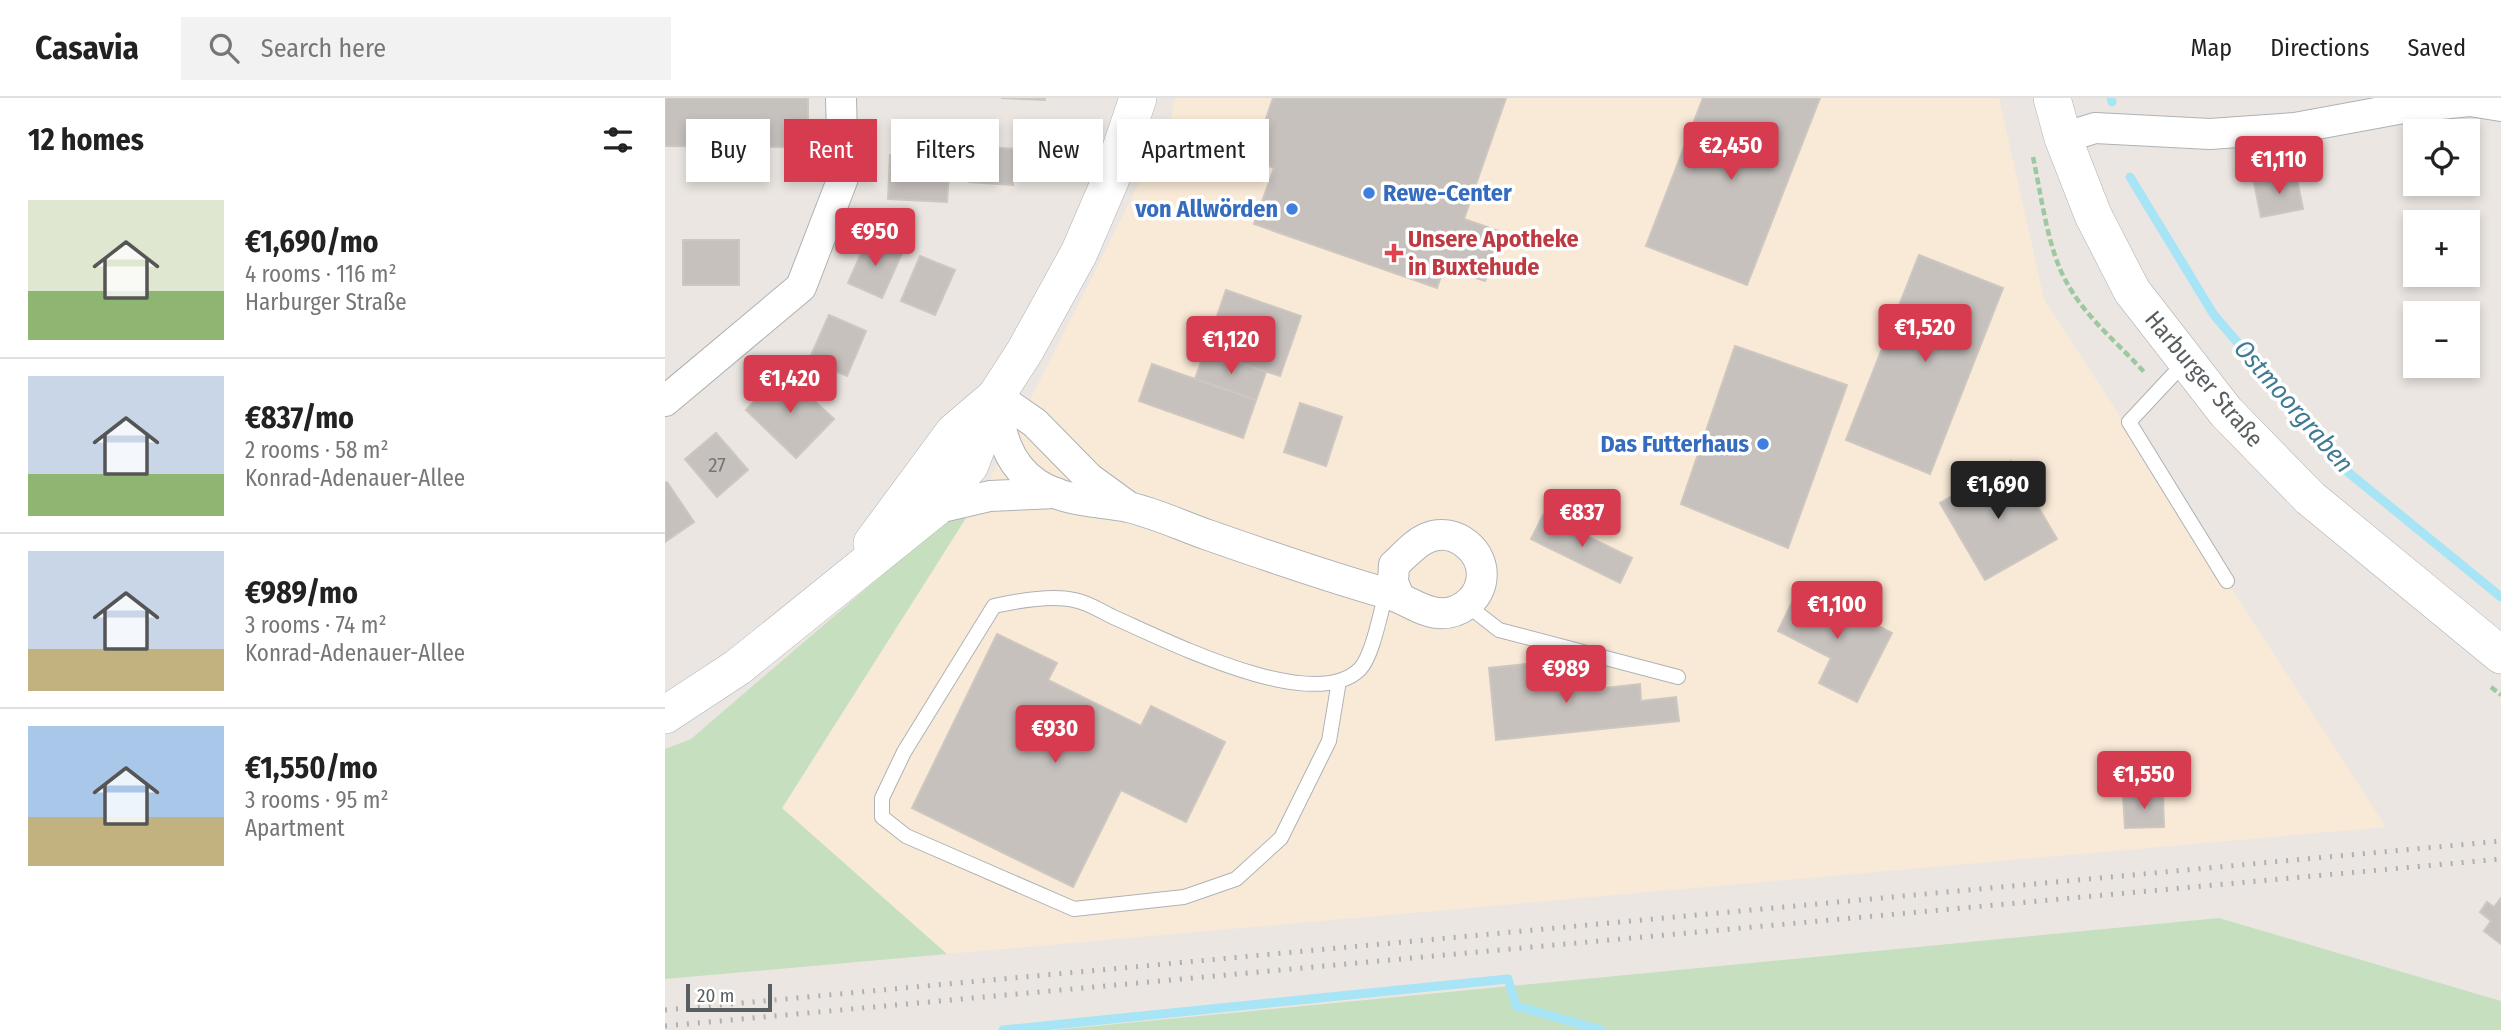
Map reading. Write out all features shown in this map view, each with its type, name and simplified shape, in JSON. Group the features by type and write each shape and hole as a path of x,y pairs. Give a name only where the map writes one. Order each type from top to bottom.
{"street":[{"path":"665,401 801,287 843,178 841,98"},
{"path":"665,715 738,667 934,509 970,465 996,396 1043,320 1079,253 1110,181 1138,98"},
{"name":"Harburger Straße","path":"2052,98 2063,138 2093,215 2132,291 2226,412 2310,498 2501,655"},
{"path":"2063,138 2095,128 2210,134 2295,128 2409,107 2470,101 2501,106"},
{"path":"996,396 1000,428 1009,453 1021,470 1036,483 1056,493 1078,500 1129,508 1343,582 1393,596 1438,614 1455,612 1467,605 1476,594 1481,581 1481,566 1468,544 1456,537 1443,535 1426,538 1394,565 1343,582"},
{"path":"996,396 1035,423 1089,478 1129,508"},
{"path":"842,583 954,432 996,396"},
{"path":"934,509 990,496 1056,493"},
{"path":"1393,596 1394,565"}],"lane":[{"path":"2186,360 2129,422 2227,581"},
{"path":"1339,681 1329,741 1281,838 1237,879 1184,897 1074,909 906,836 882,817 882,798 904,752 994,606 1024,600 1074,600 1217,662 1277,680 1309,685 1339,681 1360,669 1393,596"},
{"path":"1467,605 1499,630 1678,677"}],"shaded area":[{"path":"1175,98 1999,98 2044,299 2386,827 947,954 782,809 987,485 1140,182 1269,182 1269,119 1171,119"}],"green space":[{"path":"987,485 782,808 947,954 665,979 665,749 691,739"},
{"path":"2219,918 2501,1001 2501,1030 1054,1030"}],"building":[{"path":"665,98 808,98 808,119 784,119 784,147 770,147 770,119 686,119 686,146 665,146"},
{"path":"1001,98 1045,98 1045,100"},
{"name":"Rewe-Center","path":"1273,98 1506,98 1464,219 1502,232 1485,281 1444,267 1437,288 1254,224 1274,168 1269,166 1269,119 1266,119"},
{"path":"1703,98 1820,98 1747,285 1646,246"},
{"path":"999,148 1013,149 1013,185 969,182 999,182"},
{"path":"890,155 891,182 948,182 947,202 888,199"},
{"path":"2296,174 2303,209 2261,217 2254,183"},
{"path":"868,238 902,253 882,298 848,283"},
{"path":"683,240 739,240 739,285 683,285"},
{"path":"1919,255 2003,288 1930,474 1846,440"},
{"path":"920,256 955,270 935,315 901,301"},
{"path":"1226,290 1301,316 1280,376 1205,351"},
{"path":"829,315 866,331 847,376 809,360"},
{"name":"Das Futterhaus","path":"1735,346 1847,385 1788,548 1681,504"},
{"path":"1205,351 1266,372 1256,400 1195,379"},
{"path":"1152,364 1256,400 1243,438 1139,401"},
{"path":"783,371 834,419 796,458 746,410"},
{"path":"1300,403 1342,417 1326,466 1284,452"},
{"path":"716,433 748,470 717,497 685,459"},
{"path":"2011,461 2057,539 1985,580 1940,503"},
{"path":"667,482 694,522 665,542 665,483"},
{"path":"1543,515 1632,558 1620,583 1531,539"},
{"path":"1800,586 1892,633 1857,702 1819,683 1831,658 1778,631"},
{"path":"997,634 1057,663 1048,680 1141,726 1151,706 1225,742 1186,822 1121,790 1073,887 912,808"},
{"path":"1555,661 1558,693 1640,684 1641,701 1676,697 1679,721 1496,740 1489,668"},
{"path":"2163,794 2164,827 2125,828 2123,795"},
{"path":"2501,898 2501,944 2484,931 2491,921 2480,912 2487,902 2494,907"}],"waterway":[{"name":"Ostmoorgraben","path":"2111,98 2112,102"},
{"name":"Ostmoorgraben","path":"2130,177 2214,315 2349,473 2501,597"},
{"path":"1003,1030 1508,979 1516,1006 1601,1030"}],"railway":[{"path":"665,1010 2501,841"},
{"path":"665,1026 2501,859"}],"place":[{"name":"Rewe-Center","path":"1369,193"},
{"name":"von Allwörden","path":"1292,209"},
{"name":"Unsere Apotheke in Buxtehude","path":"1394,253"},
{"name":"Das Futterhaus","path":"1763,444"}]}
